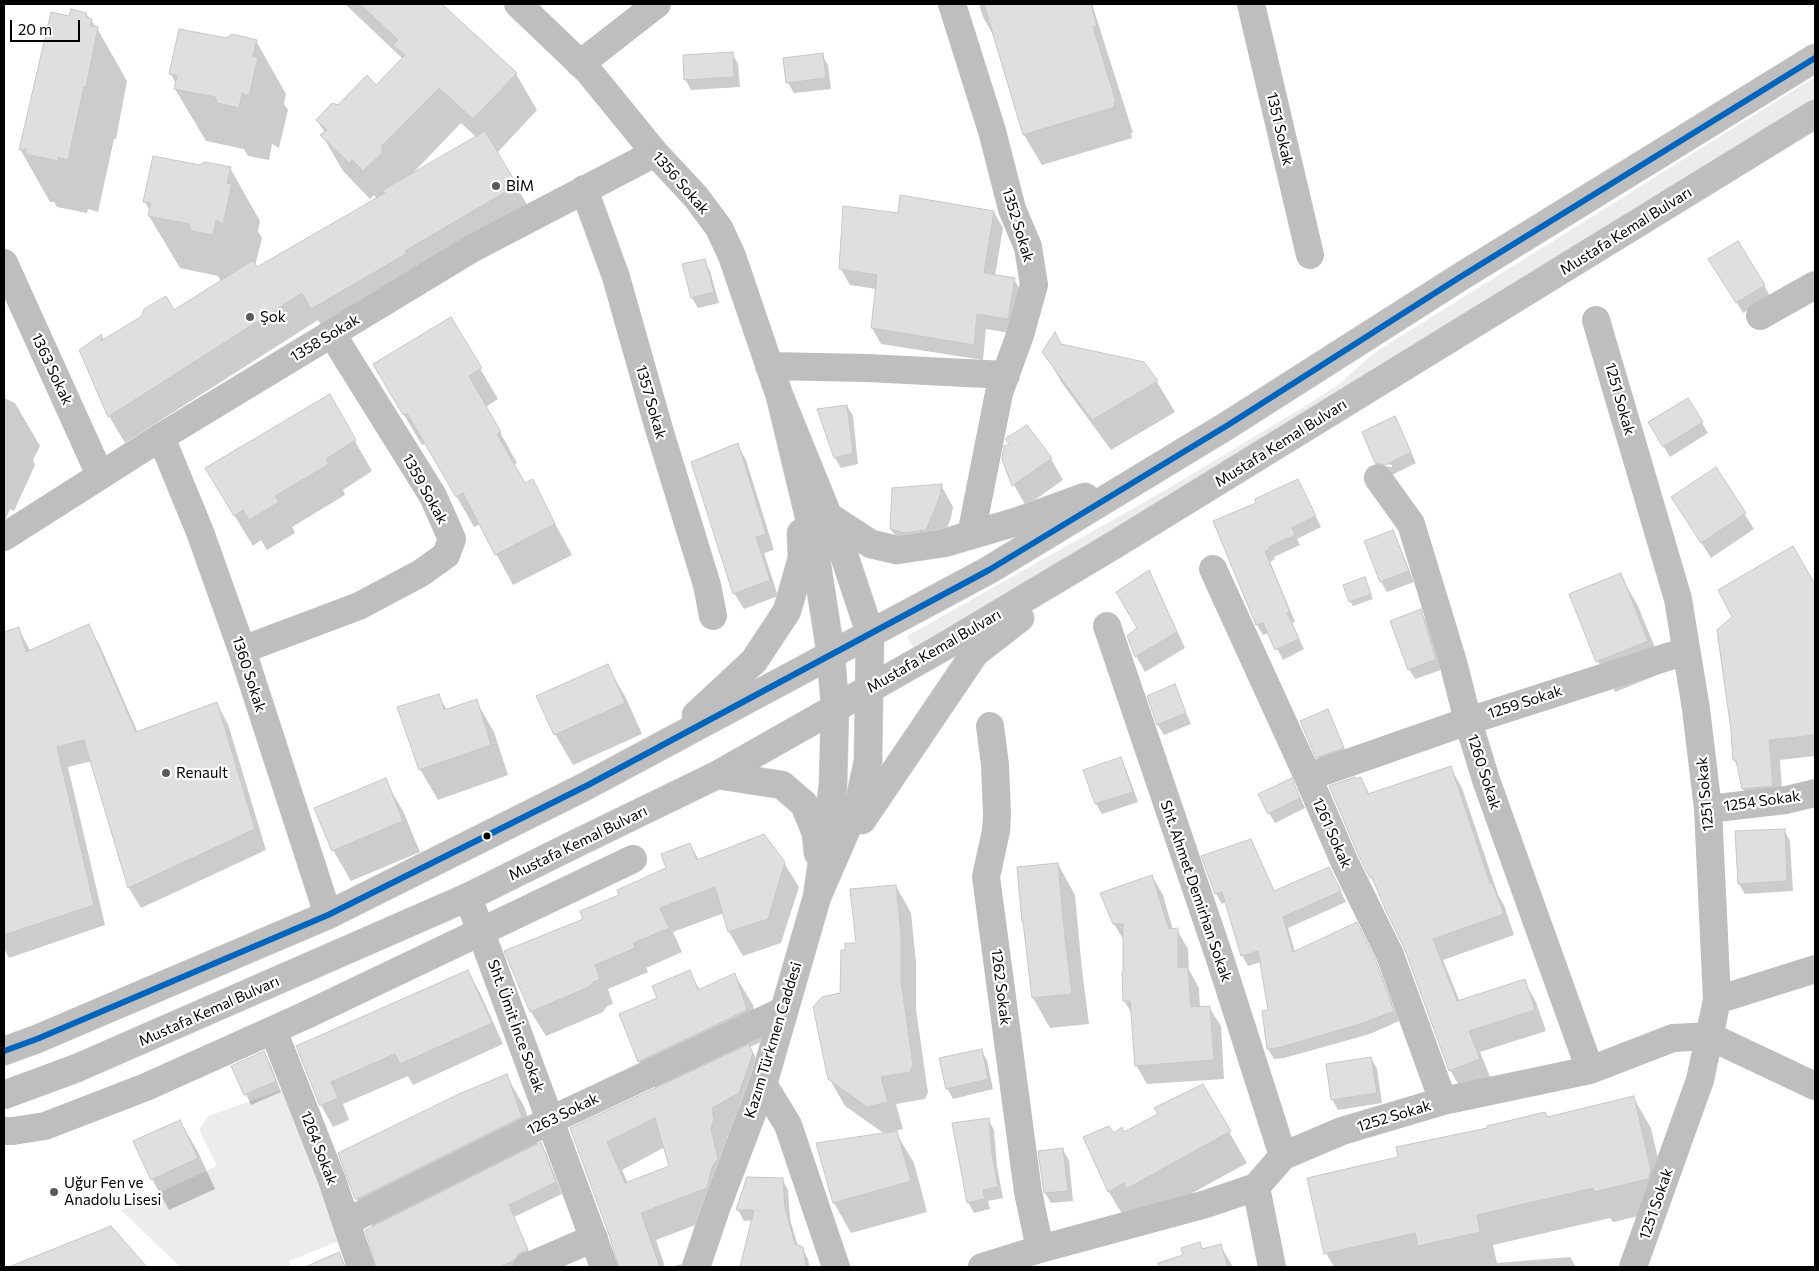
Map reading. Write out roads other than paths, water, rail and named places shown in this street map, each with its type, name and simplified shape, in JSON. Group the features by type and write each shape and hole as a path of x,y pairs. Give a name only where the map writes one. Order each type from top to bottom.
{"main road":[{"name":"1356 Sokak","path":"518,4 580,64 655,153 696,197 719,228 732,256 781,400"},
{"path":"580,64 656,4"},
{"name":"1352 Sokak","path":"952,4 992,131 1012,209 1028,247 1034,285 1020,335 999,393 971,535"},
{"name":"1351 Sokak","path":"1251,4 1310,255"},
{"path":"4,1051 37,1039 328,915 588,784 989,570 1228,425 1457,280 1815,58"},
{"name":"Mustafa Kemal Bulvarı","path":"4,1095 86,1064 468,898 717,775 938,650 1114,545 1815,114"},
{"name":"1358 Sokak","path":"4,537 161,437 473,248 655,153"},
{"name":"1357 Sokak","path":"584,189 616,277 659,429 707,585 713,616"},
{"name":"1363 Sokak","path":"4,264 100,475"},
{"path":"1760,316 1815,285"},
{"name":"1251 Sokak","path":"1596,320 1678,599 1696,709 1708,809 1717,1000 1700,1080 1633,1267"},
{"name":"1359 Sokak","path":"242,650 359,606 382,594 421,573 446,555 452,540 433,496 332,334"},
{"path":"769,366 867,368 1006,375"},
{"path":"781,400 844,555 870,634 868,761 860,798 817,897"},
{"path":"781,400 810,521 831,655 835,707 833,785 817,897"},
{"name":"1360 Sokak","path":"161,437 200,532 242,650 328,915"},
{"path":"828,516 871,544 897,550 944,543 1019,521 1145,475"},
{"path":"665,743 754,661 787,611 802,558 799,477"},
{"name":"1260 Sokak","path":"1378,478 1411,524 1453,662 1486,780 1590,1070"},
{"path":"817,897 863,817 975,652 1114,545"},
{"name":"1261 Sokak","path":"1213,569 1308,777 1344,861 1390,955 1443,1101"},
{"name":"Sht. Ahmet Demirhan Sokak","path":"1106,626 1221,962 1283,1156"},
{"name":"1259 Sokak","path":"1308,777 1468,721 1686,651"},
{"name":"1262 Sokak","path":"990,726 995,765 997,815 996,831 986,876 1028,1192 1040,1249"},
{"path":"717,775 782,785 804,804 816,834 820,865 817,897"},
{"name":"1254 Sokak","path":"1708,809 1786,800 1815,792"},
{"path":"4,1131 45,1126 146,1087 273,1030 633,859"},
{"name":"Kazım Türkmen Caddesi","path":"696,1267 716,1208 763,1084 817,897"},
{"name":"Sht. Ümit İnce Sokak","path":"468,898 604,1267"},
{"path":"1717,1000 1815,969"},
{"name":"1263 Sokak","path":"346,1222 551,1120 783,1011"},
{"name":"1264 Sokak","path":"273,1030 332,1180 361,1267"},
{"name":"1252 Sokak","path":"1256,1187 1283,1156 1342,1131 1443,1101 1590,1070 1673,1038 1709,1036 1815,1086"},
{"path":"763,1084 788,1125 836,1267"},
{"path":"982,1267 1040,1249 1206,1204 1256,1187 1272,1267"},
{"path":"528,1267 594,1238"}],"place":[{"name":"BİM","path":"496,186"},
{"name":"Şok","path":"250,317"},
{"name":"Renault","path":"166,773"},
{"name":"Uğur Fen ve Anadolu Lisesi","path":"54,1192"}]}
